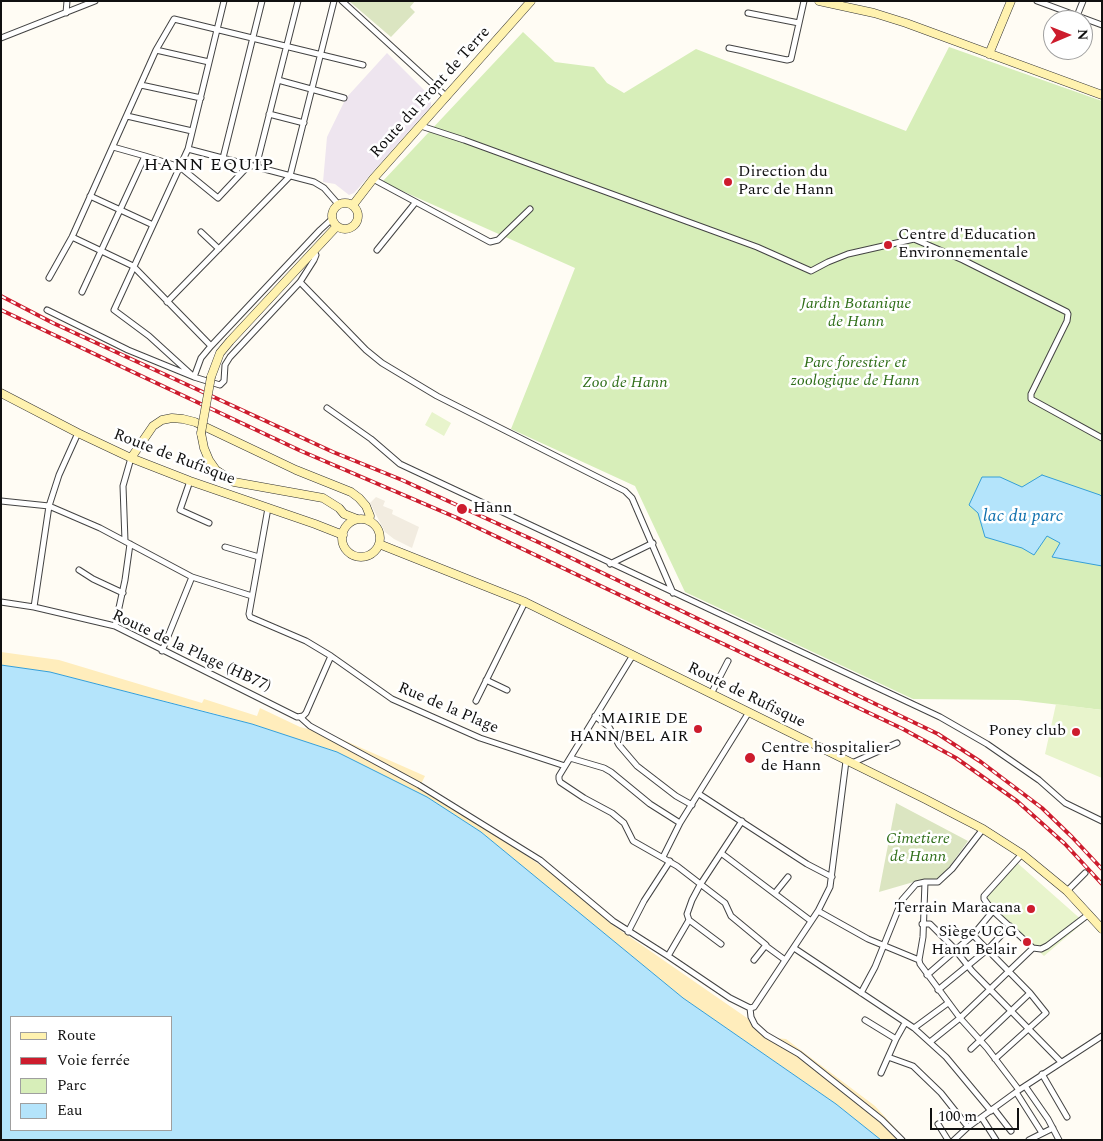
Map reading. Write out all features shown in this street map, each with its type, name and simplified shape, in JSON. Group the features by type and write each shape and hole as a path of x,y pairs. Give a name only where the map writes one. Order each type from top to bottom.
{"main road":[{"name":"Route du Front de Terre","path":"353,205 373,179 531,1"},
{"path":"819,1 874,13 906,23 1102,95"},
{"path":"989,54 1011,1"},
{"path":"335,223 347,229 356,224 359,214 353,205 346,202 338,204 332,211 335,223 327,237 220,354 211,377 201,432 204,448 209,460 216,470 234,482 323,498 339,508 344,514 357,520 369,521 377,528 380,539 379,544 371,554 360,557 354,556 345,548 343,536 346,527 344,514"},
{"name":"Route de Rufisque","path":"1,393 131,458 190,481 315,524 343,536"},
{"path":"131,458 153,426 162,420 172,418 195,422 296,470 351,492 366,506 370,516 369,521"},
{"path":"346,527 357,520"},
{"name":"Route de Rufisque","path":"379,544 525,602 983,829 1022,854 1067,891 1102,929"}],"street":[{"path":"66,13 67,1"},
{"path":"1,38 95,1"},
{"path":"194,377 149,336 114,310 188,149 224,1"},
{"path":"223,158 262,1"},
{"path":"256,167 298,1"},
{"path":"167,302 290,176 334,1"},
{"path":"342,1 446,97"},
{"path":"729,48 789,60 792,59 804,1"},
{"path":"1037,1 1061,10"},
{"path":"748,13 799,23"},
{"path":"49,278 72,237 156,50 174,19 363,65"},
{"path":"156,50 209,62"},
{"path":"278,80 344,98"},
{"path":"141,85 201,98"},
{"path":"269,114 304,123"},
{"path":"127,116 192,132"},
{"path":"421,126 757,247 812,272 828,262 848,254 909,240 922,242 947,253 1067,312 1067,321 1031,394 1031,399 1102,438"},
{"path":"113,148 180,167 218,198 249,165"},
{"path":"188,149 314,182 324,188 338,204"},
{"path":"82,292 145,156"},
{"path":"373,179 490,242 498,240 530,210"},
{"path":"90,196 153,225"},
{"path":"378,250 415,202"},
{"path":"194,377 201,358 211,346 320,230 335,223"},
{"path":"320,230 327,237"},
{"path":"201,232 219,249"},
{"path":"72,237 133,266 211,346"},
{"path":"47,310 128,350 194,377 220,385 222,384 225,365 230,356 300,282 314,260 316,255 313,251"},
{"path":"300,282 366,350 382,363 437,396 625,490 632,498 653,543 673,593"},
{"path":"327,408 370,439 400,464 940,717 987,744 1039,780 1065,804 1102,821"},
{"path":"34,607 49,506 59,475 78,433"},
{"path":"115,626 123,593 127,543 123,486 131,458"},
{"path":"190,481 180,510 208,523"},
{"path":"1,501 49,506 100,528 192,577 252,596 268,508"},
{"path":"610,564 653,543"},
{"path":"225,547 259,557"},
{"path":"79,570 123,593"},
{"path":"162,651 192,577"},
{"name":"Rue de la Plage","path":"252,596 248,614 250,617 306,641 332,656 392,699 480,738 565,766"},
{"name":"Route de la Plage (HB77)","path":"1,602 34,607 115,626 162,651 300,717 310,726 419,785 540,860 556,871 596,909 628,932 668,956 730,998 750,1008"},
{"path":"476,701 525,602"},
{"path":"300,717 306,713 332,656"},
{"path":"633,656 559,776 560,782 612,813 624,824 632,840 663,856 725,903 732,916 785,960"},
{"path":"711,694 728,661"},
{"path":"486,680 507,690"},
{"path":"663,856 680,823 749,712"},
{"path":"596,716 609,726 618,745 637,766 676,796 692,805"},
{"path":"897,743 849,762 830,887 818,911 794,948 754,1007 750,1008 754,1025 766,1035 799,1054 882,1120 902,1140"},
{"path":"570,758 604,768 611,772 650,804 680,823"},
{"path":"699,794 807,864 832,877"},
{"path":"721,944 689,920 687,914 700,885 742,821"},
{"path":"861,993 875,968 902,900 916,884 938,882 952,869 983,829"},
{"path":"721,853 811,921"},
{"path":"1022,854 984,896 986,902 994,911 1033,948 1041,949 1047,946 1089,914"},
{"path":"628,932 644,901 670,861"},
{"path":"1067,891 1085,873"},
{"path":"775,893 788,877"},
{"path":"925,882 923,938 919,960 938,990 980,1040 1018,1091 1042,1133"},
{"path":"818,911 884,947 919,960"},
{"path":"927,975 973,935 994,911"},
{"path":"668,956 689,920"},
{"path":"922,924 930,924 1027,1029 1061,1062"},
{"path":"938,990 988,950 1010,926"},
{"path":"973,935 1046,1012 995,1059"},
{"path":"754,960 766,946"},
{"path":"794,948 914,1028 970,1084 1011,1131"},
{"path":"930,1042 960,1018 989,988 1033,948"},
{"path":"971,1049 1030,993"},
{"path":"914,1028 948,1003"},
{"path":"865,1020 896,1039"},
{"path":"881,1073 905,1023"},
{"path":"954,1140 968,1127 1042,1074 1102,1036"},
{"path":"888,1057 912,1066 941,1093 968,1127"},
{"path":"1042,1074 1067,1117"},
{"path":"1025,1086 1054,1128 1059,1140"},
{"path":"982,1118 996,1140"},
{"path":"938,1124 948,1140"},
{"path":"1029,1140 1054,1128"}],"shaded area":[{"path":"387,53 431,97 431,106 354,193 349,195 335,184 323,182 327,137 346,98"},
{"path":"376,497 385,501 383,506 393,510 392,514 419,527 412,548 385,532 370,503"}],"green space":[{"path":"349,1 415,1 410,7 415,12 391,37"},
{"name":"Parc forestier et zoologique de Hann","path":"523,32 555,62 594,67 607,83 624,93 696,49 906,131 949,47 1102,101 1102,710 1018,700 913,699 685,592 635,486 511,429 575,268 382,182"},
{"path":"432,412 451,423 444,436 425,425"},
{"name":"Poney club","path":"1056,704 1102,710 1102,778 1045,754"},
{"name":"Cimetiere de Hann","path":"896,803 968,841 939,881 917,881 879,892"},
{"name":"Terrain Maracana","path":"1014,860 1084,922 1044,956 980,897"}],"sand":[{"path":"1,652 59,660 202,703 204,699 257,716 260,708 300,727 332,735 425,776 421,784 550,872 614,926 776,1038 786,1039 875,1106 906,1140 881,1140 836,1104 683,998 481,832 427,797 337,752 220,715 50,672 1,665"}],"water":[{"name":"lac du parc","path":"1042,475 1102,497 1102,566 1052,557 1060,543 1047,536 1034,555 1022,548 985,537 978,513 969,505 982,477 1000,477 1022,487"},
{"path":"1,665 50,672 252,724 337,752 427,797 481,832 683,998 836,1104 881,1140 1,1140"}],"railway":[{"path":"1,296 53,323 333,452 402,480 540,543 938,734 981,762 1042,808 1102,869"},
{"path":"1,310 301,451 455,517 903,729 956,758 1017,801 1065,844 1102,884"}],"place":[{"name":"Direction du Parc de Hann","path":"728,182"},
{"name":"Centre d'Education Environnementale","path":"888,245"},
{"name":"Hann","path":"462,509"},
{"name":"MAIRIE DE HANN/BEL AIR","path":"698,729"},
{"name":"Poney club","path":"1076,732"},
{"name":"Centre hospitalier de Hann","path":"750,758"},
{"name":"Terrain Maracana","path":"1031,909"},
{"name":"Siège UCG Hann Belair","path":"1027,942"}],"district":[{"name":"HANN EQUIP","path":"209,166"}],"park label":[{"name":"Jardin Botanique de Hann","path":"856,314"},
{"name":"Zoo de Hann","path":"625,384"}]}
